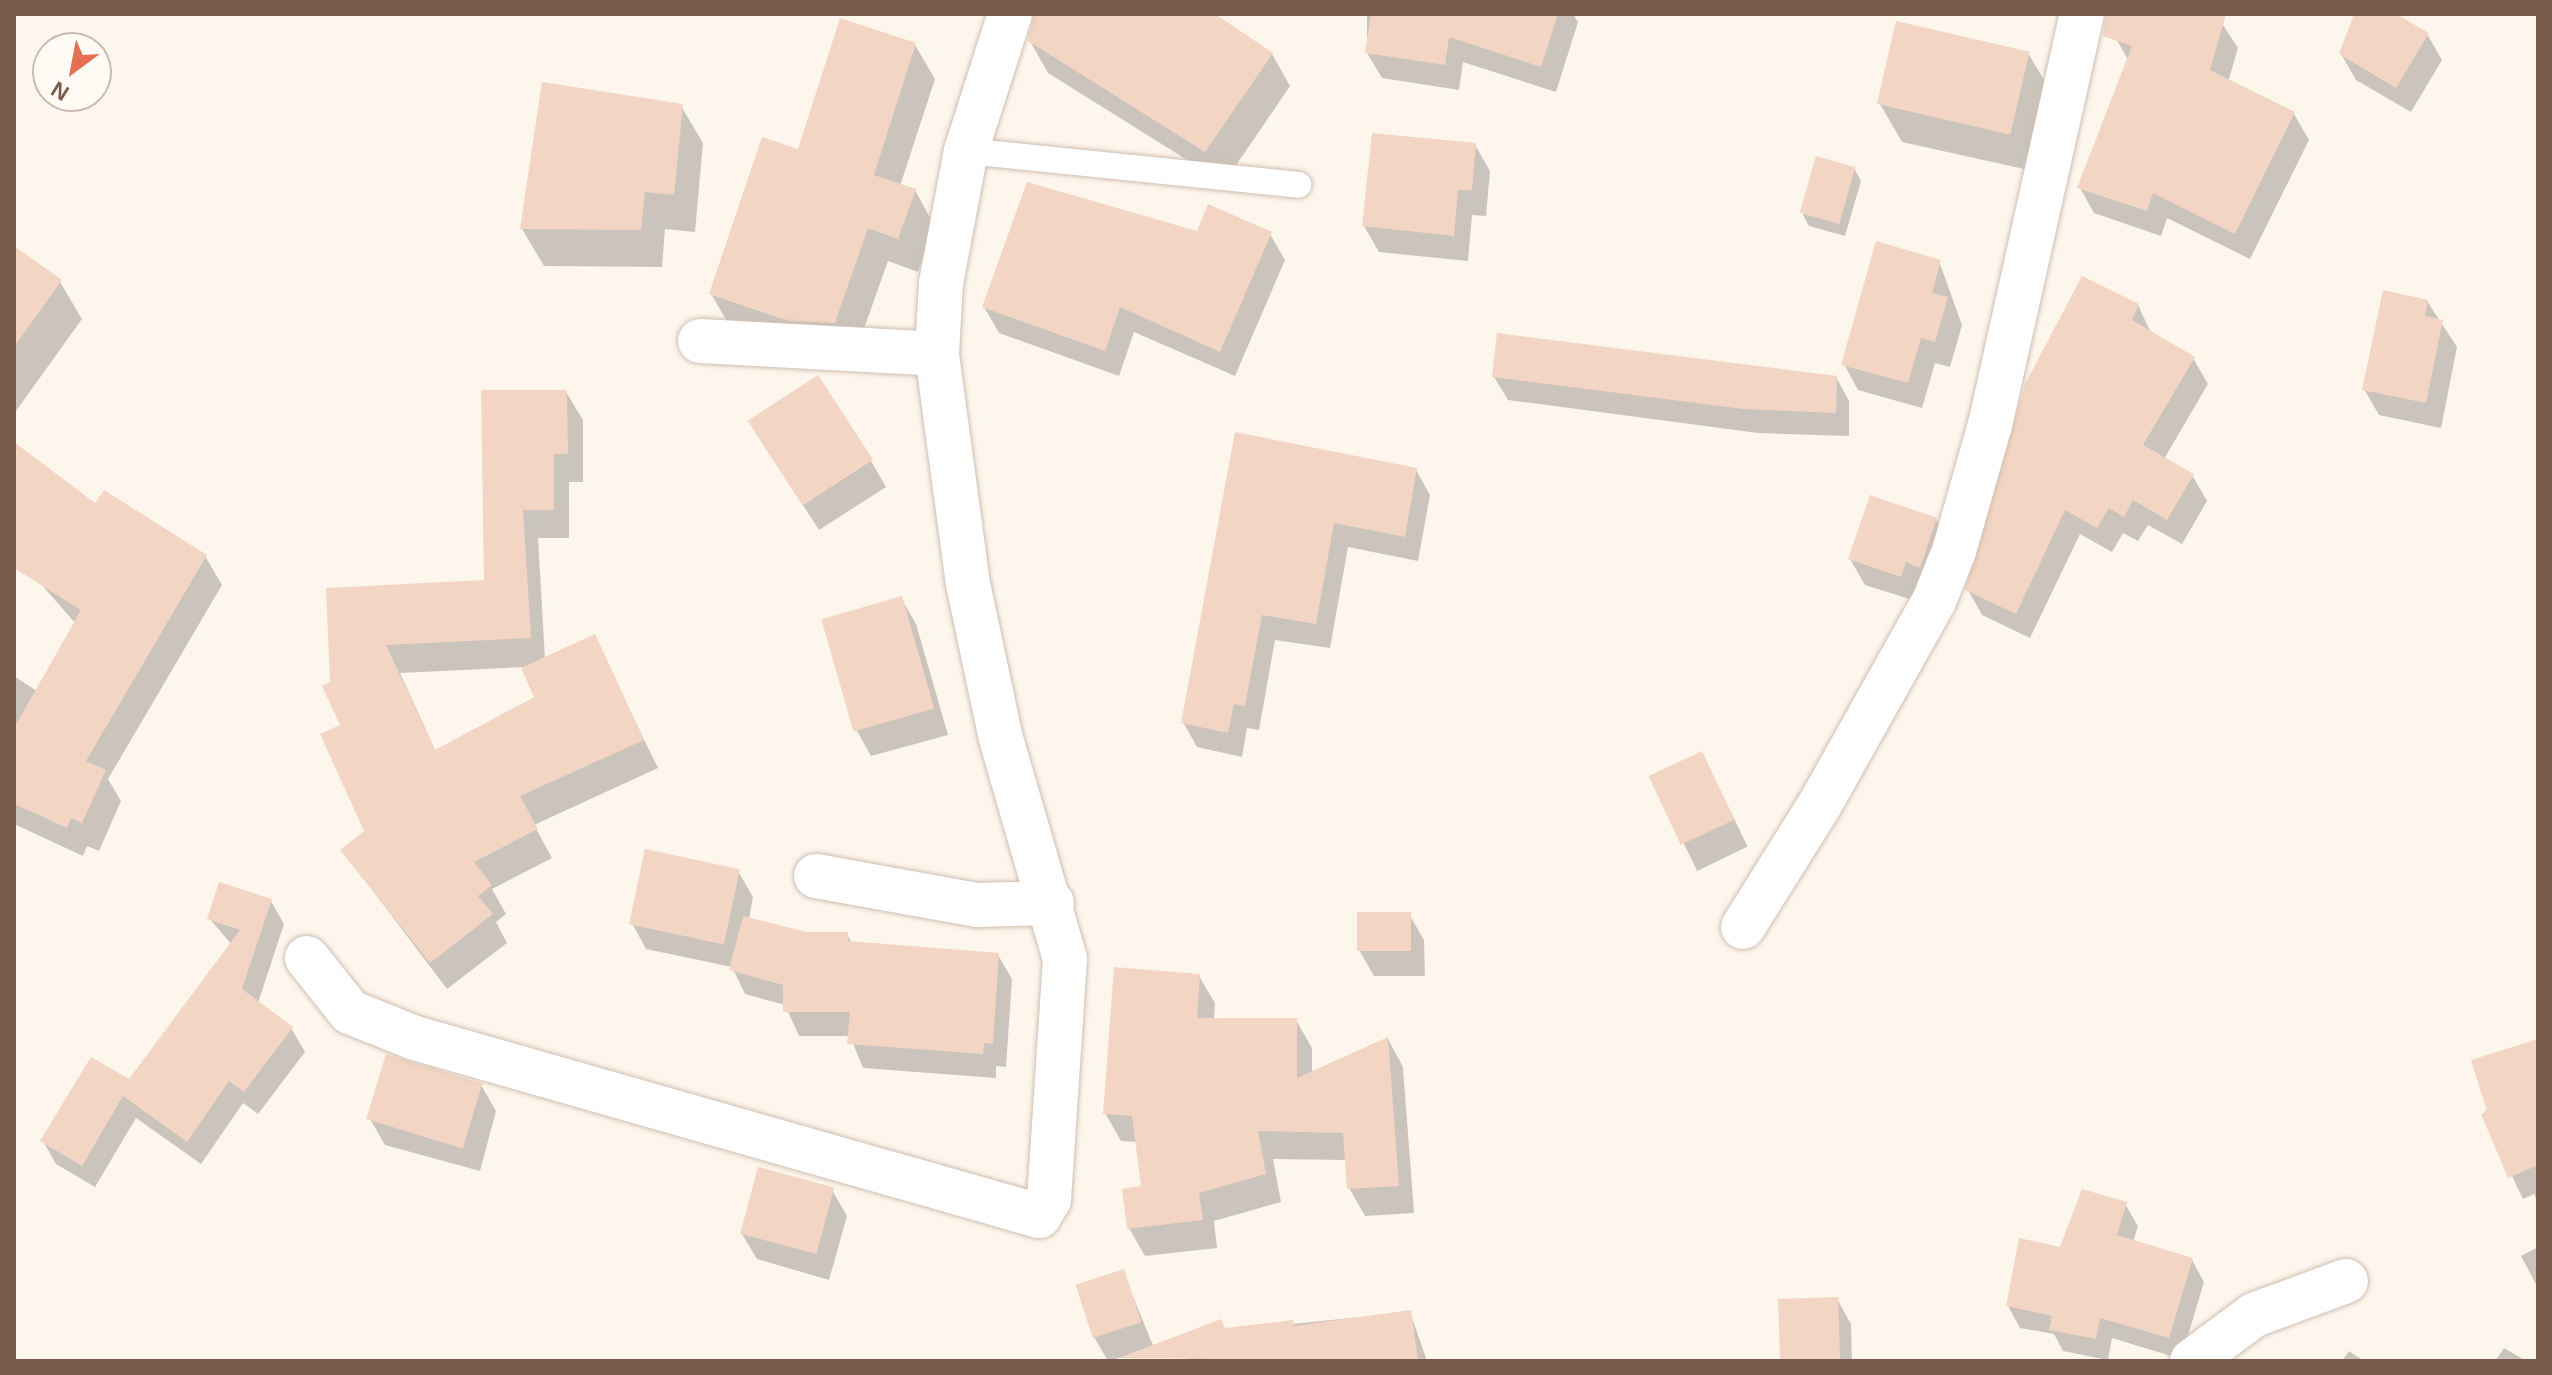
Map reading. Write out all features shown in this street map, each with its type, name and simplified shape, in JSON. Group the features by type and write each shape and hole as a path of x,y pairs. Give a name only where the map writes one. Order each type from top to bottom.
{"street":[{"path":"307,958 350,1012 415,1038 1039,1216 1049,1200 1065,1042 1065,959 1052,903 1001,739 968,584 937,354 941,283 966,151 1010,14"},
{"path":"1743,927 1819,806 1934,601 1954,551 1990,425 2082,14"},
{"path":"700,341 937,354"},
{"path":"816,876 977,905 1052,903"},
{"path":"2192,1361 2254,1315 2346,1281"}],"lane":[{"path":"966,151 1298,185"}],"building":[{"path":"1034,14 1215,14 1273,53 1205,152 1028,41"},
{"path":"1371,14 1558,14 1541,67 1449,37 1445,65 1365,53"},
{"path":"2106,14 2226,14 2210,70 2295,112 2235,234 2153,193 2147,211 2077,188 2132,46 2103,36"},
{"path":"2354,14 2396,14 2429,33 2396,88 2339,54"},
{"path":"840,18 916,43 874,175 916,189 898,239 868,228 835,323 788,321 709,294 762,137 798,149"},
{"path":"1896,21 2029,52 2010,135 1877,104"},
{"path":"542,82 683,104 674,195 645,192 641,230 520,229"},
{"path":"1372,133 1476,143 1472,190 1458,190 1454,236 1362,226"},
{"path":"1816,156 1855,167 1839,224 1800,213"},
{"path":"1027,182 1197,231 1208,204 1272,232 1220,352 1120,307 1105,351 982,307"},
{"path":"1876,241 1941,260 1932,293 1948,297 1935,342 1921,338 1908,383 1841,365"},
{"path":"14,246 62,280 14,347"},
{"path":"2082,276 2139,304 2132,320 2195,357 2143,445 2194,474 2167,520 2133,500 2124,517 2109,508 2097,528 2065,510 2016,614 1965,590 2025,384"},
{"path":"2383,290 2428,300 2425,316 2443,320 2426,403 2362,390"},
{"path":"1497,333 1837,376 1836,413 1743,409 1492,377"},
{"path":"818,375 873,460 803,505 748,421"},
{"path":"481,390 567,390 568,454 554,454 554,510 523,510 531,638 386,645 435,750 534,697 521,668 595,634 644,740 520,796 538,829 474,862 492,885 478,896 493,914 430,963 340,850 364,831 320,734 340,725 322,686 330,682 326,588 484,580"},
{"path":"1235,432 1417,468 1405,537 1334,523 1316,624 1262,615 1245,706 1234,704 1228,733 1181,723"},
{"path":"14,442 95,503 104,490 207,555 86,761 106,770 82,823 71,818 67,828 14,804 14,728 81,610 14,568"},
{"path":"1870,495 1937,518 1920,568 1906,562 1901,577 1848,559"},
{"path":"902,596 934,708 854,732 821,619"},
{"path":"1702,751 1734,820 1681,845 1649,776"},
{"path":"645,849 740,869 724,944 629,924"},
{"path":"219,882 272,899 242,989 293,1027 244,1092 229,1081 187,1142 123,1096 82,1166 40,1141 91,1057 129,1079 240,930 207,919"},
{"path":"1357,912 1411,912 1411,951 1357,951"},
{"path":"743,916 806,932 848,932 848,941 999,953 993,1044 984,1043 983,1054 847,1044 850,1012 783,1012 783,985 729,970"},
{"path":"1114,967 1200,974 1197,1018 1297,1018 1297,1078 1388,1037 1399,1186 1347,1189 1343,1133 1258,1131 1266,1174 1199,1193 1203,1220 1127,1229 1122,1189 1141,1186 1132,1116 1103,1114"},
{"path":"2538,1039 2538,1165 2508,1178 2481,1114 2487,1111 2471,1060"},
{"path":"386,1054 483,1084 463,1149 366,1119"},
{"path":"758,1167 834,1187 816,1254 740,1234"},
{"path":"2082,1189 2127,1202 2117,1235 2193,1258 2169,1338 2100,1318 2096,1339 2049,1330 2052,1316 2006,1306 2019,1238 2060,1247"},
{"path":"1124,1269 1141,1322 1093,1338 1075,1285"},
{"path":"1838,1297 1840,1361 1780,1361 1778,1299"},
{"path":"1411,1310 1418,1361 1119,1358 1221,1319 1225,1328 1293,1320 1294,1326"}]}
